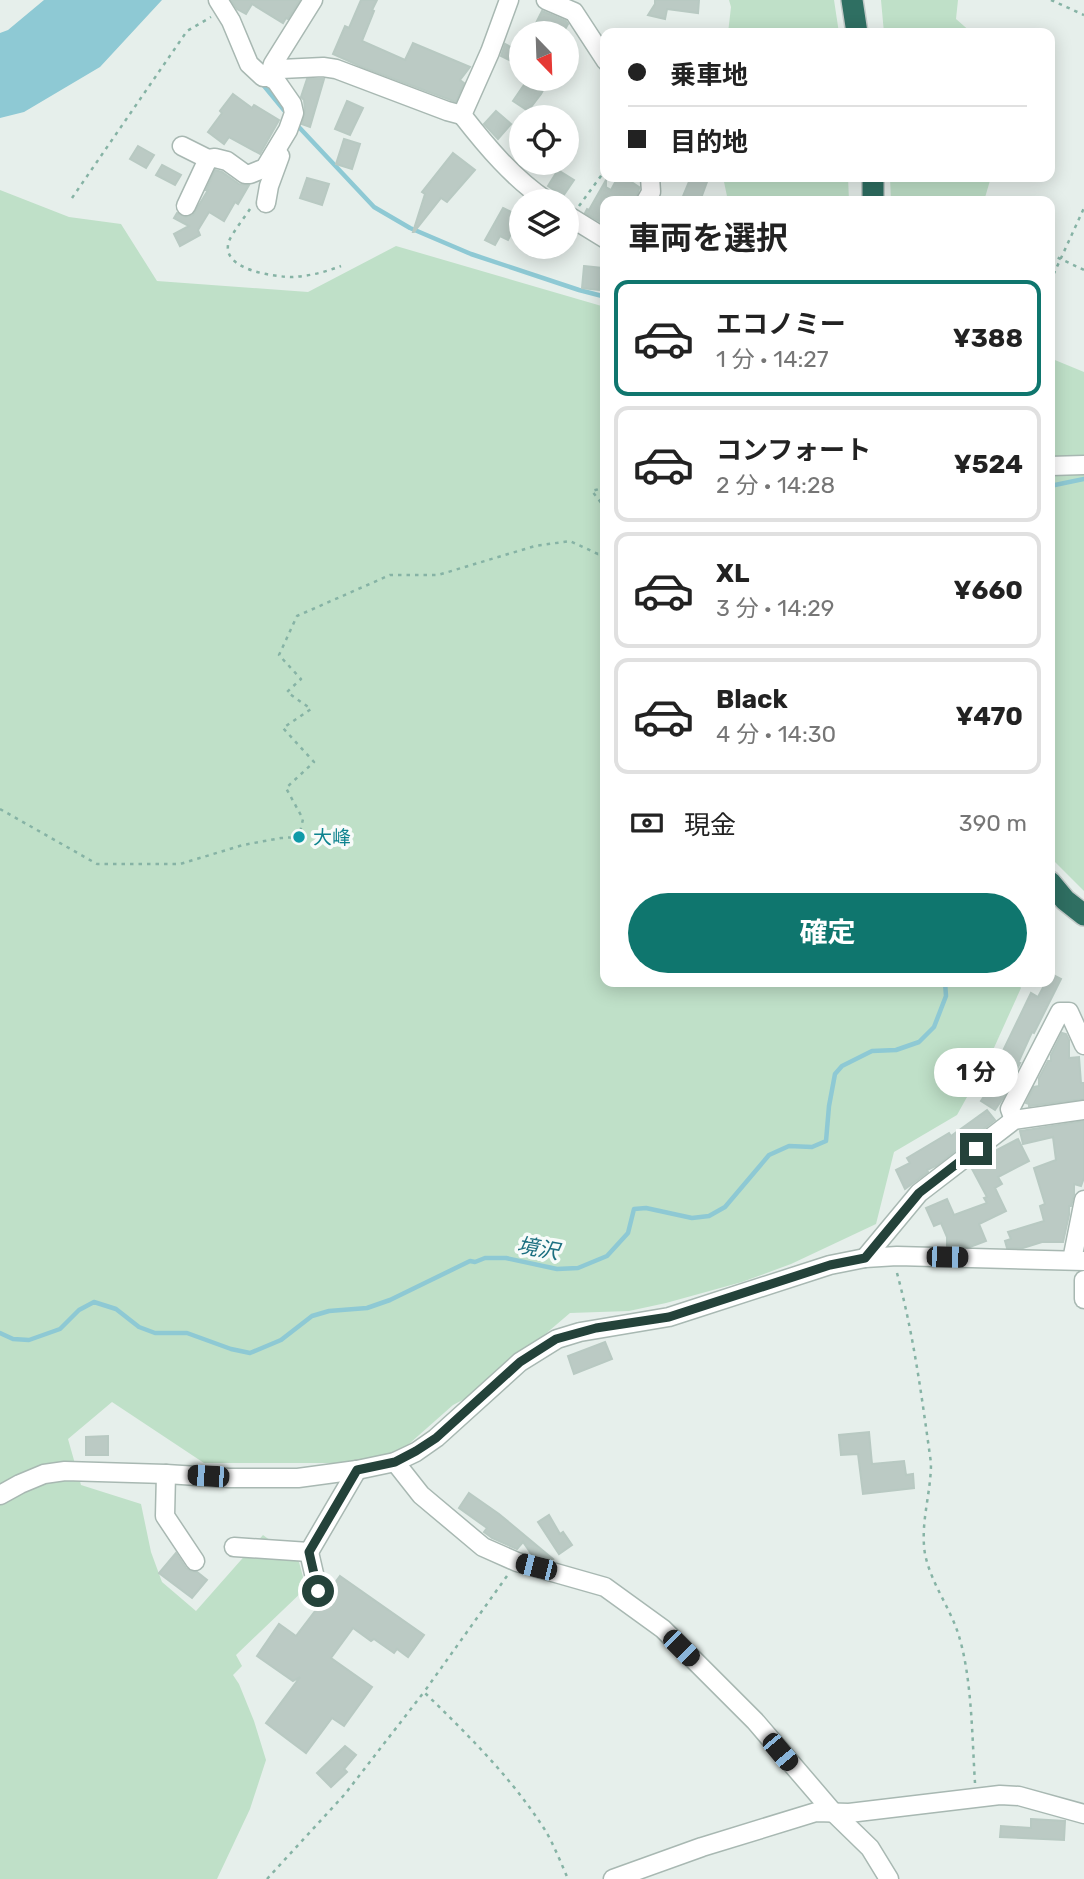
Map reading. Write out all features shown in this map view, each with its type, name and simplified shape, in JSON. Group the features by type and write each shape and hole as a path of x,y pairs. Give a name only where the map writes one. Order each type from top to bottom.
{"highway":[{"path":"852,0 856,28"},
{"path":"1055,888 1084,915"}],"street":[{"path":"270,77 273,64 313,0"},
{"path":"462,115 509,0"},
{"path":"546,0 574,12 600,52"},
{"path":"185,197 195,152 222,160 245,174 250,174 265,168 291,122 292,104 276,81 263,77 249,64 231,21 219,2"},
{"path":"270,77 281,69 336,69 462,115 500,161 532,189"},
{"path":"258,205 269,186 280,156 276,150"},
{"path":"579,222 600,235"},
{"path":"1055,466 1084,465"},
{"path":"1014,1120 1010,1109 1060,1012 1069,1012 1084,1045"},
{"path":"865,1258 919,1193 1014,1120 1084,1110"},
{"path":"0,1494 44,1474 65,1471 298,1478 395,1462 436,1438 520,1362 556,1339 596,1328 669,1317 830,1265 865,1258 897,1256 1078,1260 1084,1200"},
{"path":"1084,1280 1084,1299"},
{"path":"395,1462 421,1495 484,1547 517,1562 605,1587 663,1629 755,1721 833,1812 870,1848 889,1879"},
{"path":"318,1591 309,1552 357,1470"},
{"path":"166,1474 164,1516 195,1561"},
{"path":"234,1547 309,1552"},
{"path":"613,1879 702,1847 816,1812 849,1813 976,1797 1019,1796 1084,1814"}],"path":[{"path":"1051,0 1084,15"},
{"path":"72,198 187,31 209,19 219,2"},
{"path":"579,203 600,177"},
{"path":"258,205 229,242 233,261 242,267 291,277 341,267"},
{"path":"1055,270 1084,208"},
{"path":"1055,256 1084,270"},
{"path":"318,273 317,271 323,268"},
{"path":"600,489 592,491 600,501"},
{"path":"0,809 97,863 180,864 243,845 299,837 303,818 286,788 314,762 283,728 311,709 287,692 301,679 279,655 297,616 390,575 438,575 534,546 570,541 600,553"},
{"path":"897,1256 897,1272 908,1312 931,1463 931,1480 924,1518 925,1552 930,1574 958,1632 967,1681 976,1797"},
{"path":"267,1879 345,1794 424,1692 517,1562"},
{"path":"424,1692 486,1754 513,1786 546,1832 568,1879"}],"green space":[{"path":"729,0 834,0 838,28 729,28 731,7"},
{"path":"881,0 958,0 956,19 966,28 884,28"},
{"path":"724,182 848,182 849,196 727,196"},
{"path":"890,182 990,182 985,196 891,196"},
{"path":"0,190 69,217 121,224 157,281 308,292 396,246 600,306 600,987 1021,988 993,1050 957,1115 894,1152 876,1224 791,1264 742,1282 629,1311 570,1313 489,1386 453,1405 392,1459 340,1463 204,1463 112,1402 68,1439 81,1485 141,1504 151,1552 162,1582 196,1611 263,1535 299,1562 306,1588 236,1655 242,1666 233,1675 254,1721 266,1760 250,1809 217,1879 0,1879"},
{"path":"1055,360 1084,372 1084,891 1055,862"}],"water":[{"path":"44,0 162,0 100,67 24,112 0,118 0,33 8,30"}],"building":[{"path":"231,0 300,0 283,23 252,4 246,14 237,9"},
{"path":"361,0 377,0 362,41 405,60 413,43 470,67 460,80 464,83 456,102 333,54 345,26 349,28"},
{"path":"655,0 699,0 698,13 667,9 665,19 648,15"},
{"path":"542,11 566,21 537,21"},
{"path":"505,44 509,46 509,60 501,56"},
{"path":"307,79 324,79 310,127 302,124 305,111 301,97"},
{"path":"520,91 543,91 533,105 519,105 513,101"},
{"path":"233,94 252,108 254,105 279,120 260,154 229,137 224,144 208,132"},
{"path":"347,101 363,108 350,135 335,129"},
{"path":"496,111 509,122 509,126 498,139 484,124"},
{"path":"344,139 360,144 352,169 336,164"},
{"path":"138,146 154,155 146,168 130,159"},
{"path":"453,153 475,170 447,202 441,198 413,232 425,194 422,192"},
{"path":"162,165 181,175 175,185 156,175"},
{"path":"215,170 239,184 249,185 224,221 209,212 198,230 200,235 180,246 174,234 189,226 174,218 177,213 186,217 193,215 208,190"},
{"path":"555,175 566,175 574,180 568,189 552,189 548,186"},
{"path":"307,178 329,184 322,205 300,198"},
{"path":"605,182 606,187 611,190 615,182 632,182 639,187 637,196 600,196 600,222 585,213"},
{"path":"689,182 707,182 702,196 683,196"},
{"path":"503,208 509,211 508,240 500,236 495,245 485,240"},
{"path":"584,266 600,268 599,290 582,288"},
{"path":"1055,976 1061,979 995,1110 981,1101 996,1078 989,1075 1031,993 1038,997 1043,987 1055,987"},
{"path":"1062,1033 1066,1034 1069,1040 1069,1058 1079,1057 1084,1099 1029,1106 1026,1103 1034,1087 1039,1086 1039,1078 1048,1061 1051,1061 1051,1055"},
{"path":"987,1110 995,1120 905,1189 896,1170 910,1163 907,1158 949,1133 951,1136"},
{"path":"1084,1121 1084,1178 1081,1186 1074,1184 1063,1242 1042,1242 1023,1248 1007,1248 1005,1241 1011,1239 1008,1232 1044,1221 1040,1206 1045,1204 1034,1168 1056,1160 1053,1137 1023,1144 1020,1131"},
{"path":"1018,1139 1029,1161 998,1177 1002,1184 995,1188 1006,1211 979,1224 986,1241 970,1247 947,1246 947,1237 941,1223 934,1226 926,1208 947,1199 954,1215 987,1203 984,1198 987,1197 971,1167 987,1155"},
{"path":"605,1342 612,1359 574,1374 568,1356"},
{"path":"869,1432 872,1464 904,1461 906,1475 913,1474 914,1488 863,1494 858,1454 841,1455 839,1435"},
{"path":"108,1436 108,1455 86,1455 86,1437"},
{"path":"469,1493 553,1559 532,1555 523,1542 517,1549 484,1532 487,1528 459,1508"},
{"path":"549,1515 560,1534 563,1532 572,1545 559,1554 538,1522"},
{"path":"176,1553 186,1568 207,1580 192,1598 159,1573"},
{"path":"340,1576 424,1635 408,1657 397,1649 394,1653 374,1639 371,1641 353,1628 331,1658 372,1687 344,1726 332,1718 306,1753 266,1723 300,1677 293,1681 257,1656 279,1624 296,1636 326,1599"},
{"path":"345,1746 356,1755 344,1769 347,1772 331,1787 317,1773"},
{"path":"1031,1819 1065,1821 1064,1840 1000,1837 1001,1826 1031,1828"}],"waterway":[{"path":"260,81 288,115"},
{"path":"296,124 374,207 410,228 471,254 600,295"},
{"path":"1055,485 1084,479"},
{"name":"境沢","path":"0,1333 13,1339 29,1340 60,1329 79,1310 94,1302 116,1309 139,1327 155,1333 187,1333 250,1353 281,1340 312,1316 329,1311 367,1308 390,1300 470,1261 506,1258 557,1269 578,1268 607,1256 628,1233 634,1209 646,1208 692,1218 709,1216 725,1207 769,1155 789,1146 812,1147 826,1141 835,1074 842,1066 872,1051 896,1050 919,1042 934,1027 946,996 945,987"}],"place":[{"name":"大峰","path":"299,837"}],"route":[{"path":"318,1591 309,1552 357,1470 395,1462 436,1438 520,1362 556,1339 596,1328 669,1317 830,1265 865,1258 919,1193 976,1149"}]}
